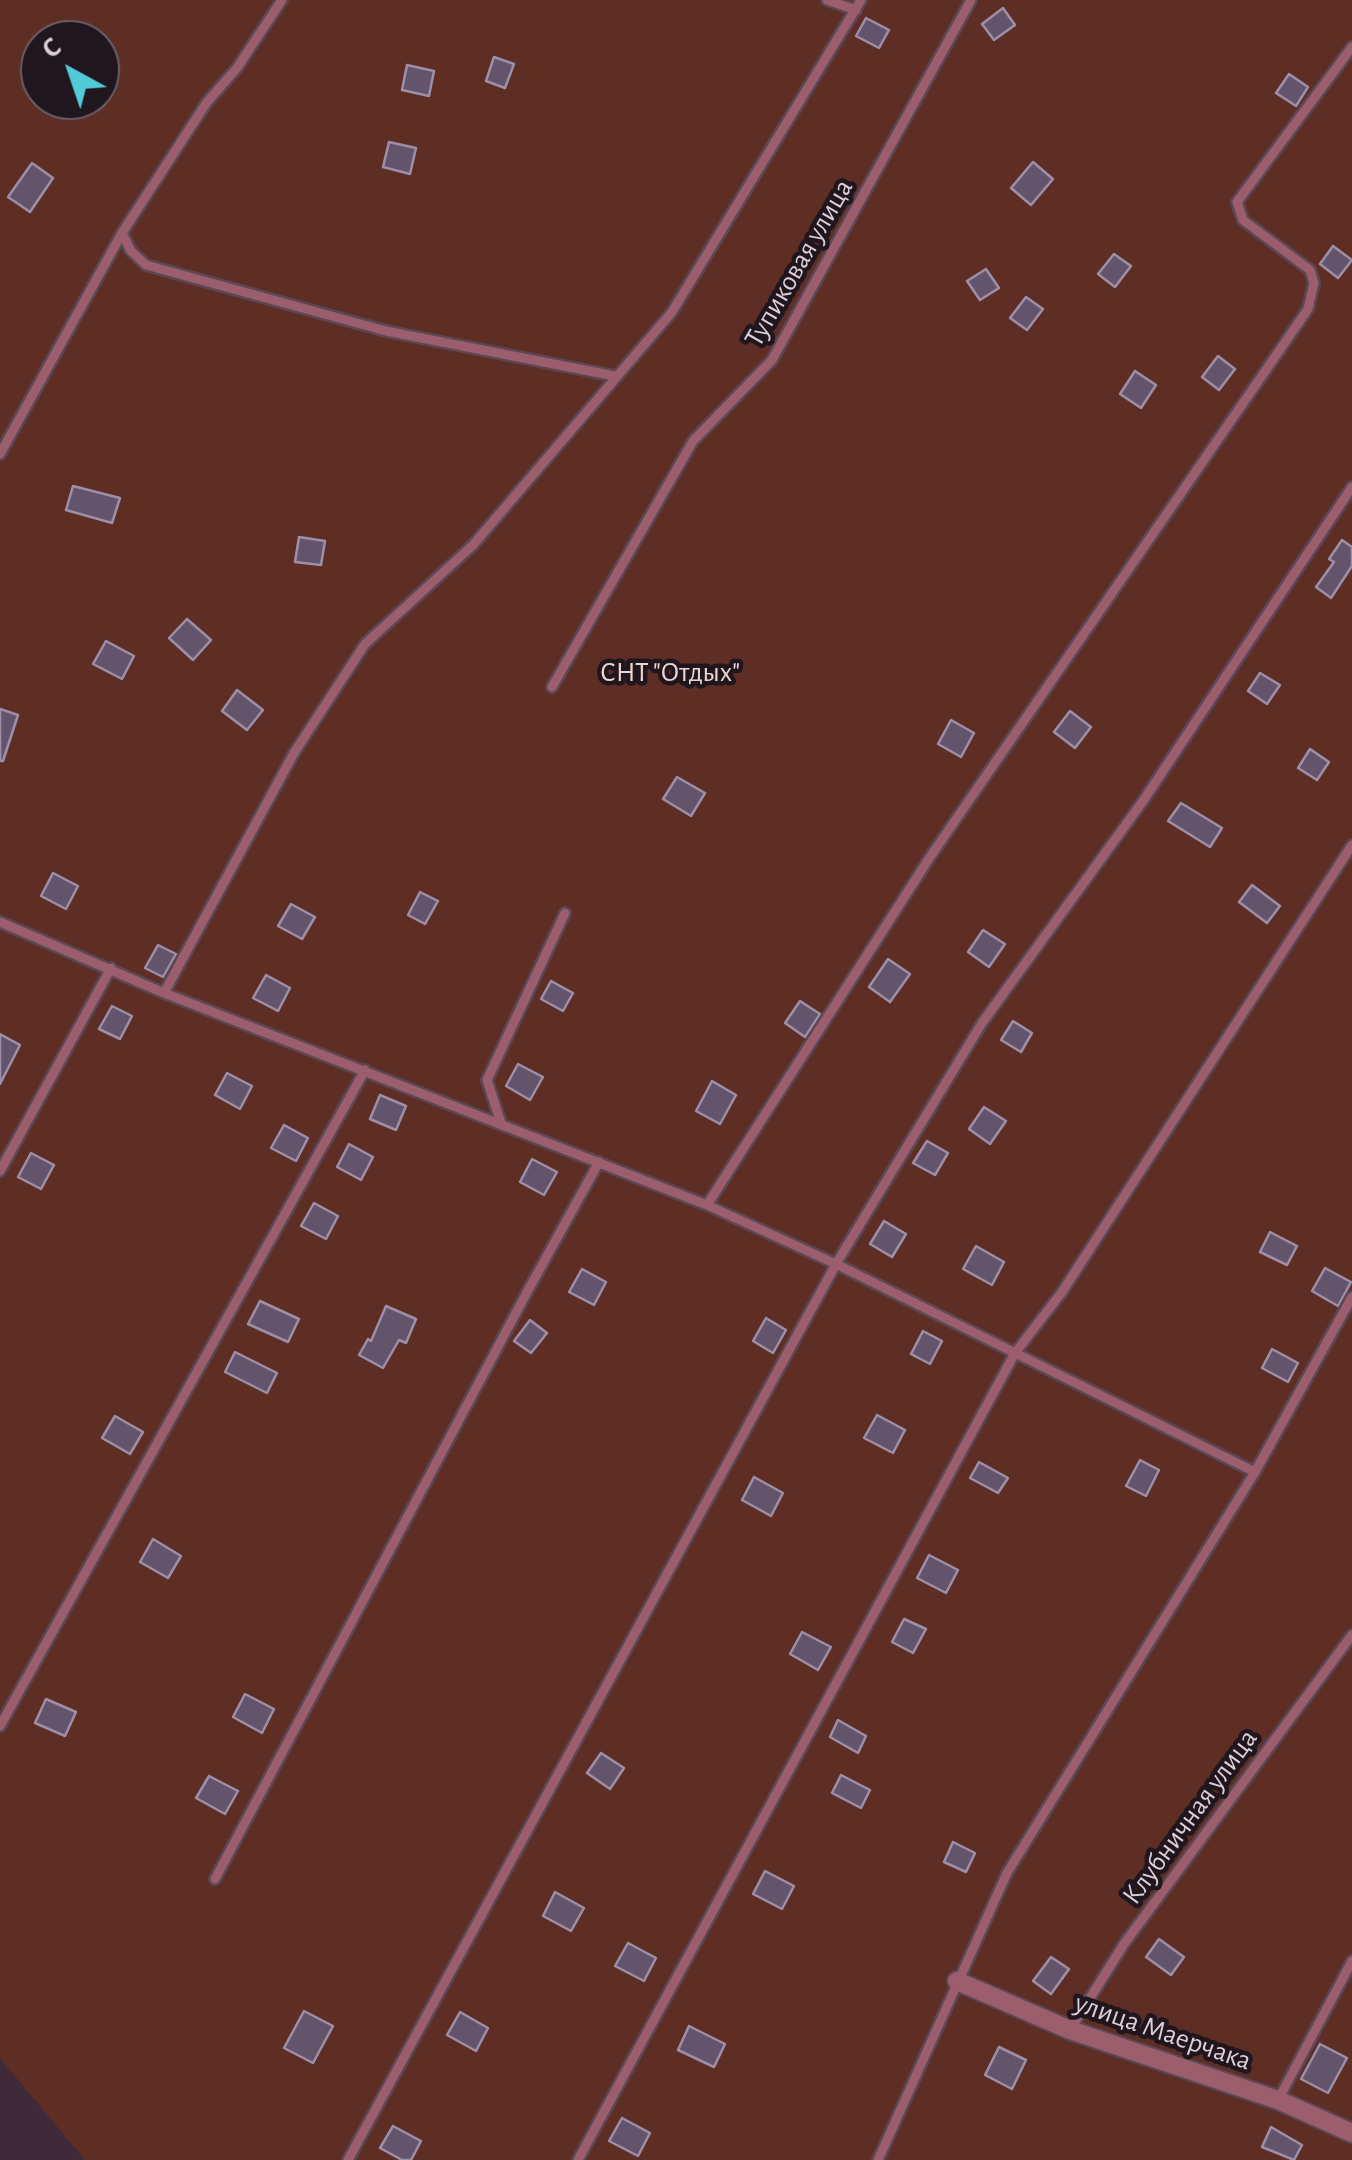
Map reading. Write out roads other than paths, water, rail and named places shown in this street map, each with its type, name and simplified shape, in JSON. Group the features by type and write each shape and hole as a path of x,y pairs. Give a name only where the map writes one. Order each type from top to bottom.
{"street":[{"name":"улица Маерчака","path":"957,1981 1070,2030 1278,2100 1352,2133"}],"lane":[{"path":"0,454 122,233 207,102 237,68 282,0"},
{"path":"164,992 294,753 364,644 473,545 672,312 859,5 827,0"},
{"name":"Тупиковая улица","path":"552,686 693,441 772,360 971,0"},
{"path":"707,1205 930,858 1308,309 1314,283 1310,270 1243,220 1237,202 1352,48"},
{"path":"122,233 130,250 146,265 386,332 616,376"},
{"path":"348,2160 836,1264 982,1023 1143,801 1352,487"},
{"path":"578,2160 1014,1353 1062,1292 1352,845"},
{"path":"501,1123 486,1080 565,913"},
{"path":"0,922 164,992 707,1205 836,1264 1255,1472"},
{"path":"0,1172 112,968"},
{"path":"0,1726 365,1070"},
{"path":"214,1879 599,1162"},
{"path":"878,2160 1007,1873 1255,1472 1352,1297"},
{"name":"Клубничная улица","path":"1070,2030 1124,1944 1352,1635"},
{"path":"1278,2100 1352,1962"}],"park label":[{"name":"СНТ \"Отдых\"","path":"670,673"}]}
